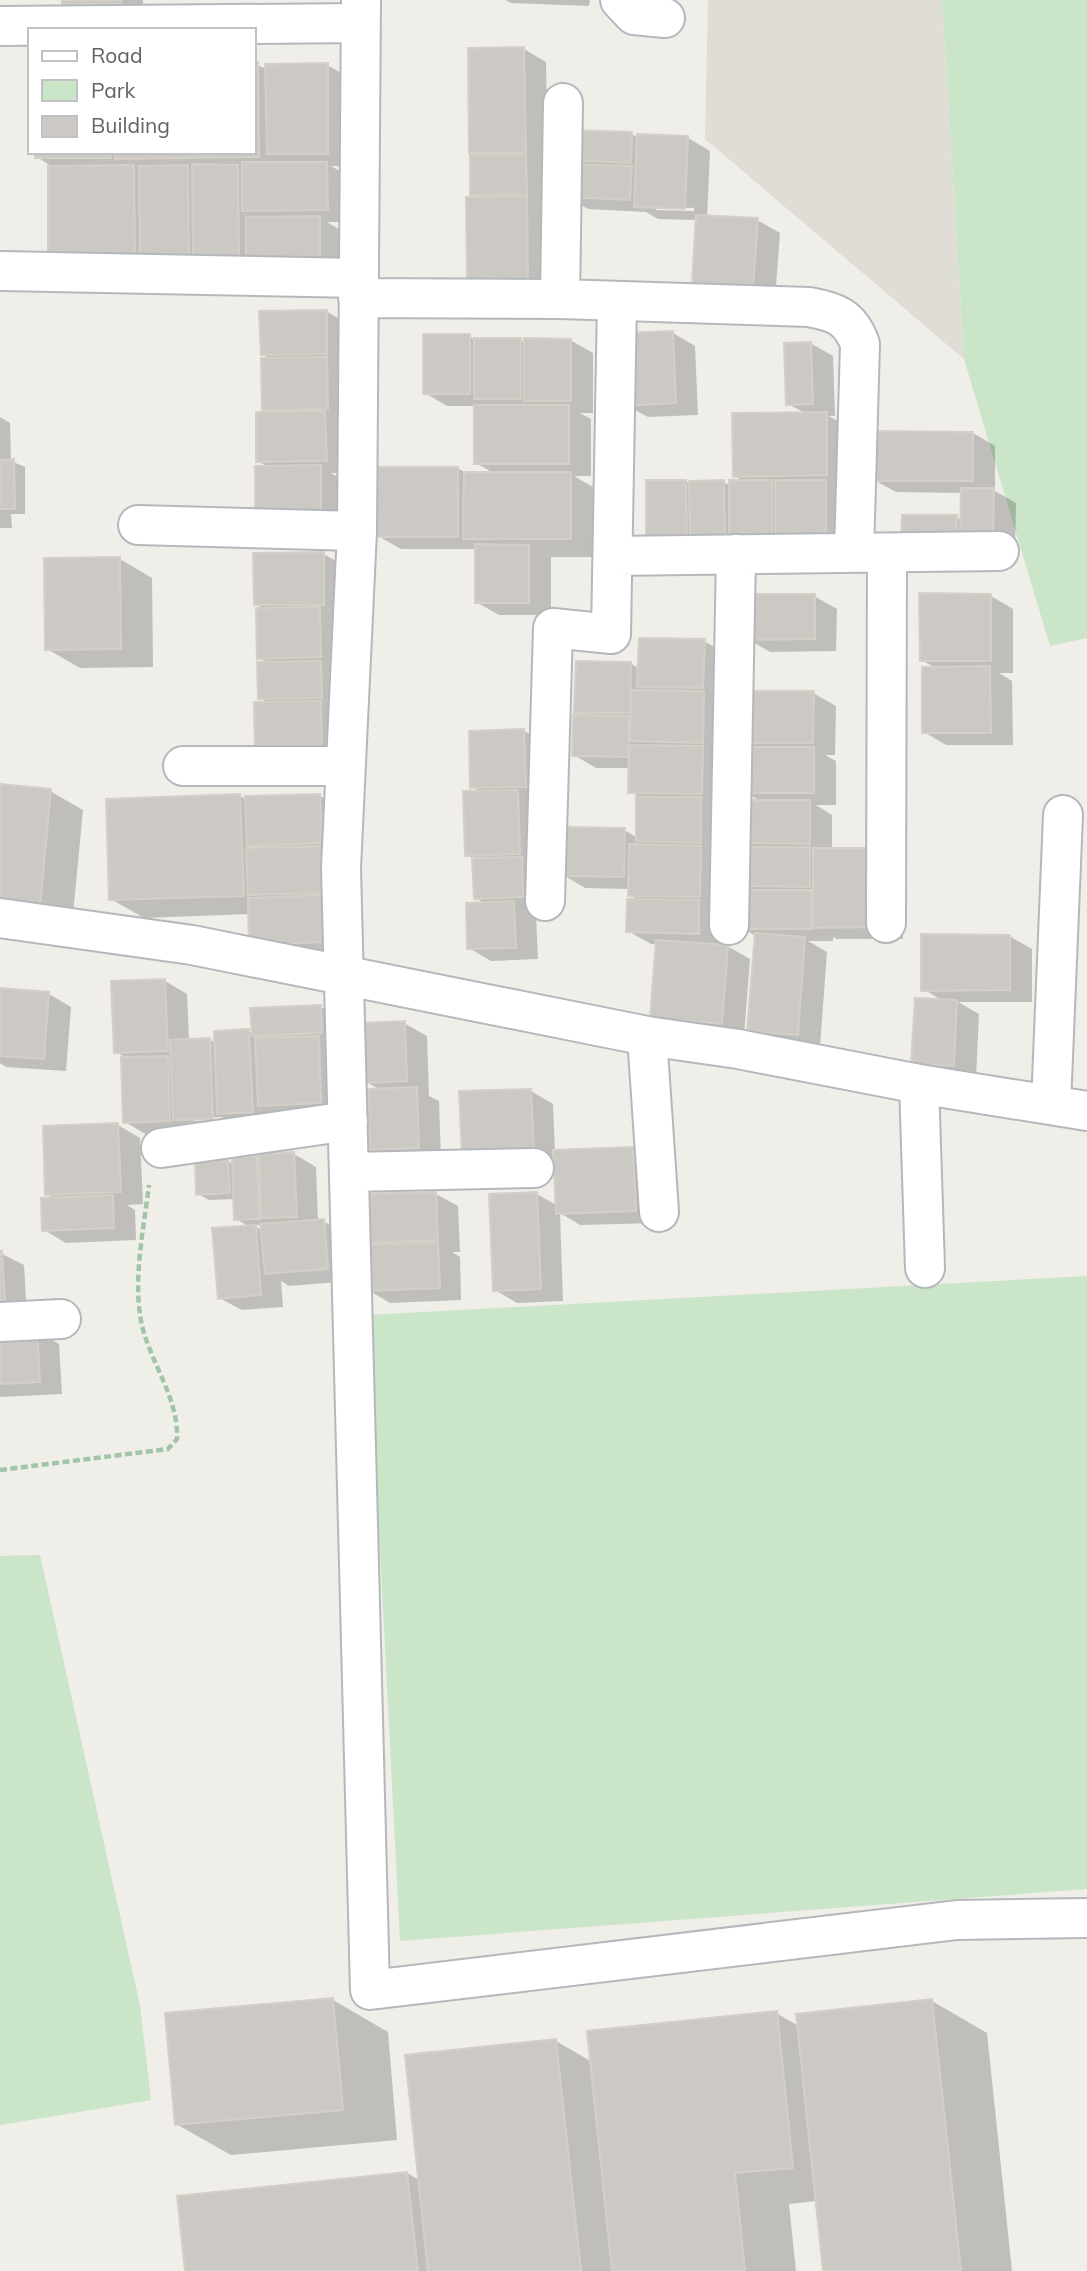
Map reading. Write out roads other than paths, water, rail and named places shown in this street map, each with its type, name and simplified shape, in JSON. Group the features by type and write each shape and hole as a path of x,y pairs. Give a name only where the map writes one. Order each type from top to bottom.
{"street":[{"path":"620,0 634,15 665,18"},
{"path":"0,26 361,11 356,531 341,868 370,1990 957,1920 1087,1918"},
{"path":"560,299 563,103"},
{"path":"0,271 560,299 809,307 842,317 855,329 860,344 886,923"},
{"path":"545,901 553,628 611,634 617,301"},
{"path":"138,525 356,531"},
{"path":"613,556 999,551"},
{"path":"729,925 736,554"},
{"path":"183,766 345,766"},
{"path":"0,918 192,944 646,1036 738,1049 919,1084 1069,1108 1063,815"},
{"path":"646,1036 659,1212"},
{"path":"919,1084 925,1268"},
{"path":"161,1148 348,1121"},
{"path":"350,1172 534,1168"},
{"path":"0,1322 61,1319"}]}
